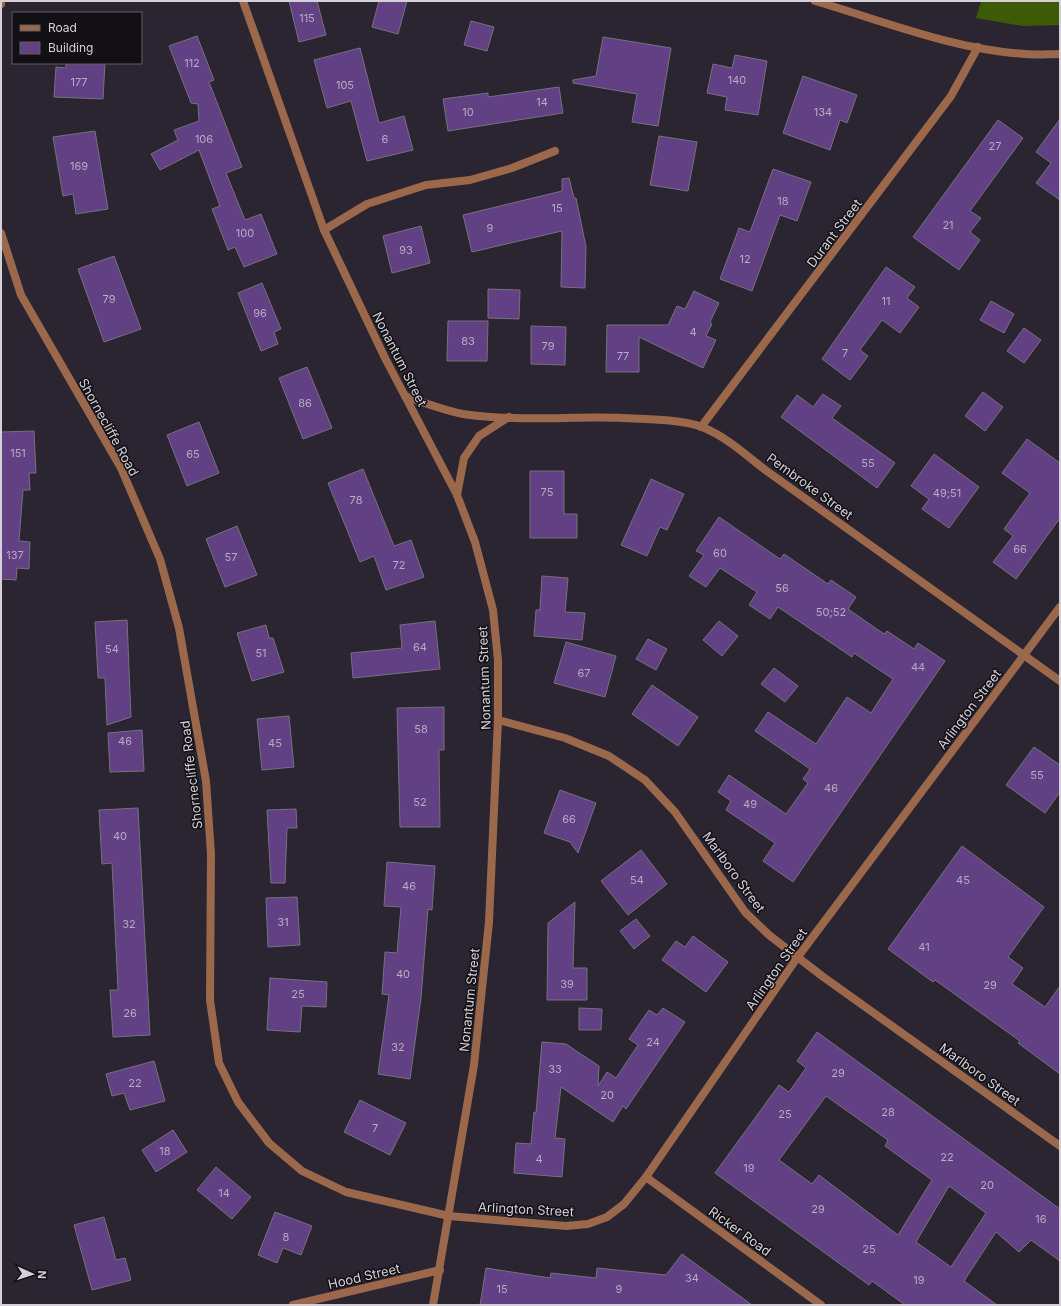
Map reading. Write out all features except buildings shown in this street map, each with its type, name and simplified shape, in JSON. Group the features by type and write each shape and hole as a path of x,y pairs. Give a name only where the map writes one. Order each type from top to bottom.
{"street":[{"name":"Nonantum Street","path":"243,1 324,230 405,396 457,495 476,542 493,610 498,660 498,720 490,922 474,1065 433,1305"},
{"path":"815,1 940,38 978,47 1024,54 1060,54"},
{"name":"Durant Street","path":"701,427 951,96 978,47"},
{"path":"324,230 367,204 426,185 470,180 512,168 555,151"},
{"name":"Shornecliffe Road","path":"1,233 21,295 121,468 160,559 179,628 206,782 211,854 210,1000 219,1063 238,1102 265,1137 302,1171 346,1192 449,1216"},
{"name":"Pembroke Street","path":"405,396 444,410 464,414 509,417 607,417 658,419 701,427 733,444 764,469 1060,681"},
{"path":"457,495 464,458 479,436 509,417"},
{"name":"Arlington Street","path":"449,1216 566,1226 588,1224 607,1217 624,1204 646,1177 797,958 1060,607"},
{"name":"Marlboro Street","path":"498,720 564,738 608,756 645,780 675,812 745,912 769,935 797,958 1060,1146"},
{"name":"Ricker Road","path":"646,1177 821,1305"},
{"name":"Hood Street","path":"293,1305 440,1270"}],"green space":[{"path":"981,1 1060,1 1060,25 1023,26 976,18"}]}
